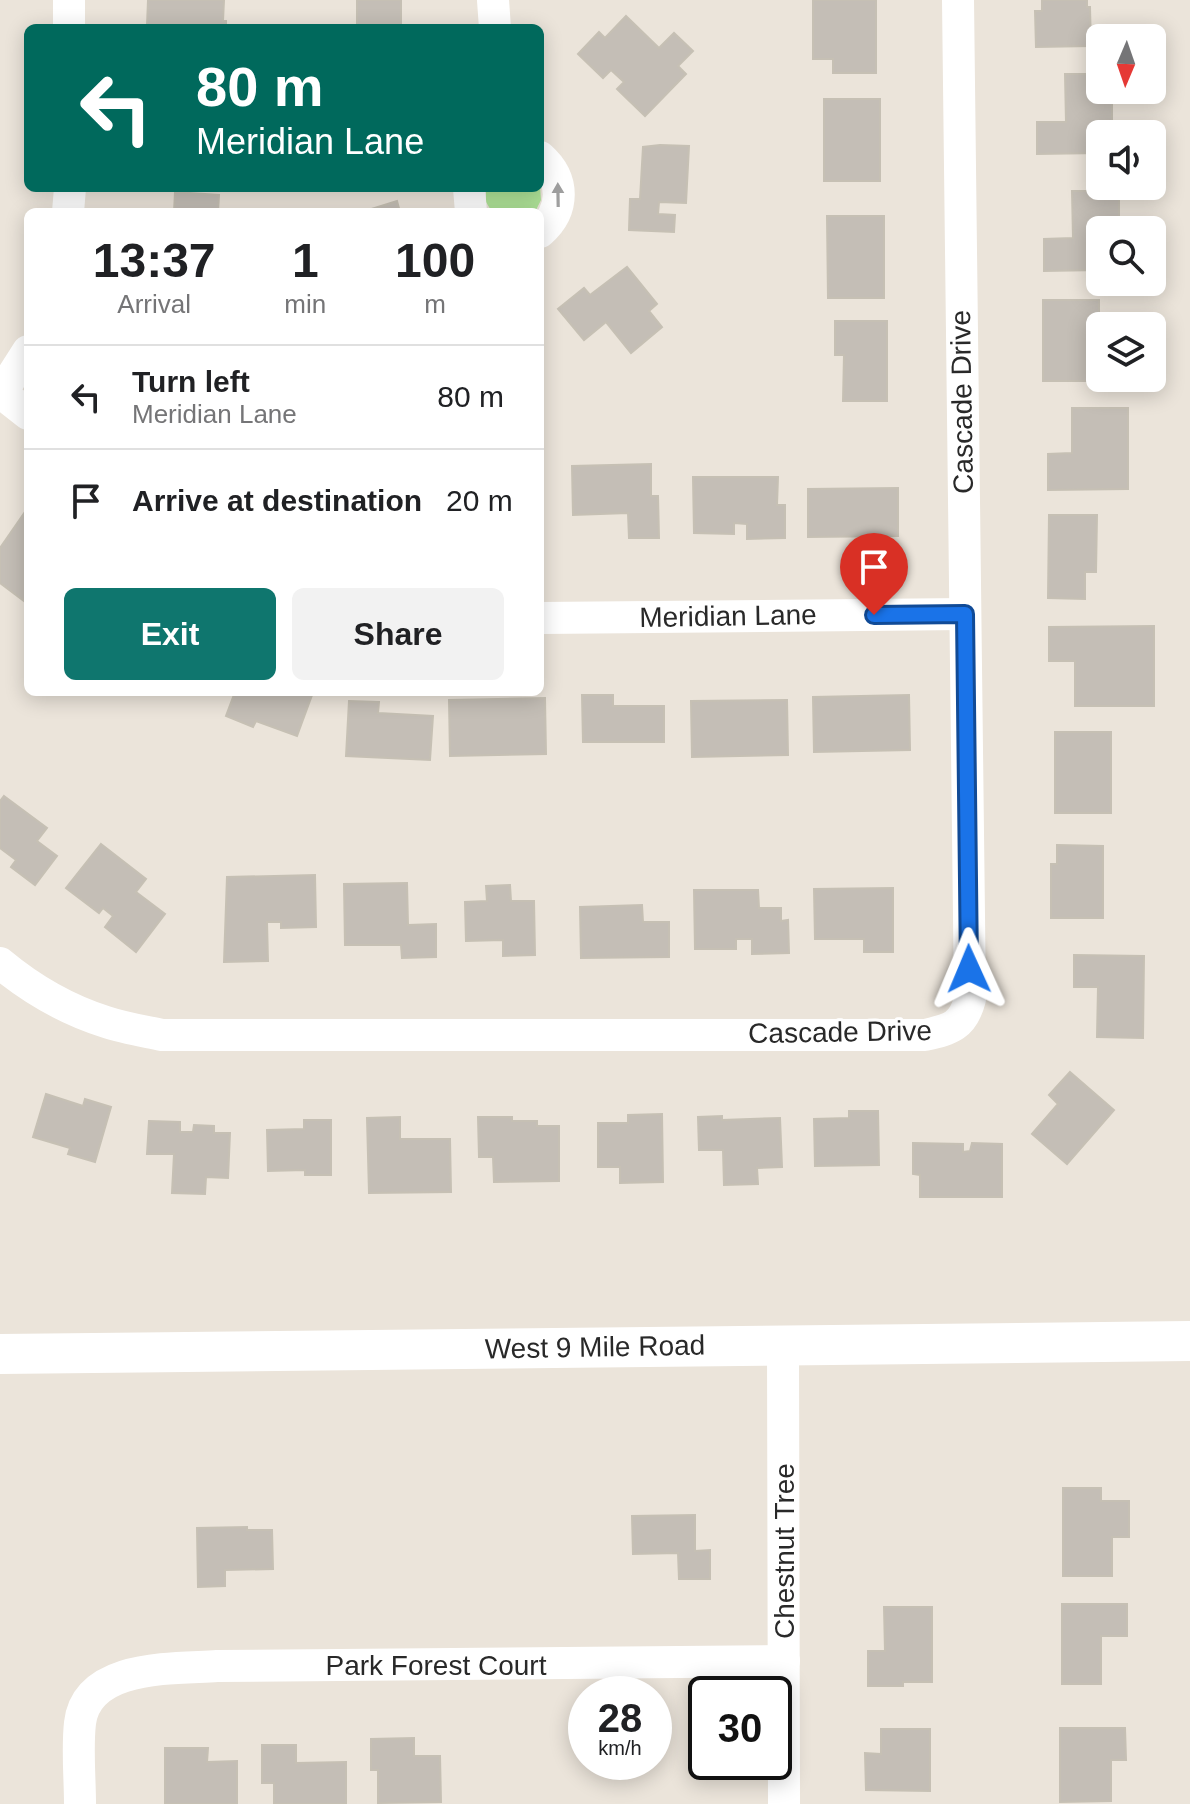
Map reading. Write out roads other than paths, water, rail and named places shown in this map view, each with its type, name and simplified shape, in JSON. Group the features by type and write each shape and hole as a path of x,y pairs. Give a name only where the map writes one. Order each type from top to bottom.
{"street":[{"path":"69,0 69,24"},
{"path":"493,0 495,24"},
{"name":"Cascade Drive","path":"0,963 21,980 73,1009 105,1022 162,1035 925,1035 958,1024 970,999 958,0"},
{"path":"544,161 557,178 560,193 558,207 544,228"},
{"path":"24,357 0,393 24,411"},
{"name":"Meridian Lane","path":"544,618 965,614"},
{"name":"West 9 Mile Road","path":"0,1354 1190,1341"},
{"name":"Chestnut Tree","path":"783,1345 784,1804"},
{"name":"Park Forest Court","path":"80,1804 80,1721 87,1701 106,1684 136,1671 217,1666 784,1661"}]}
